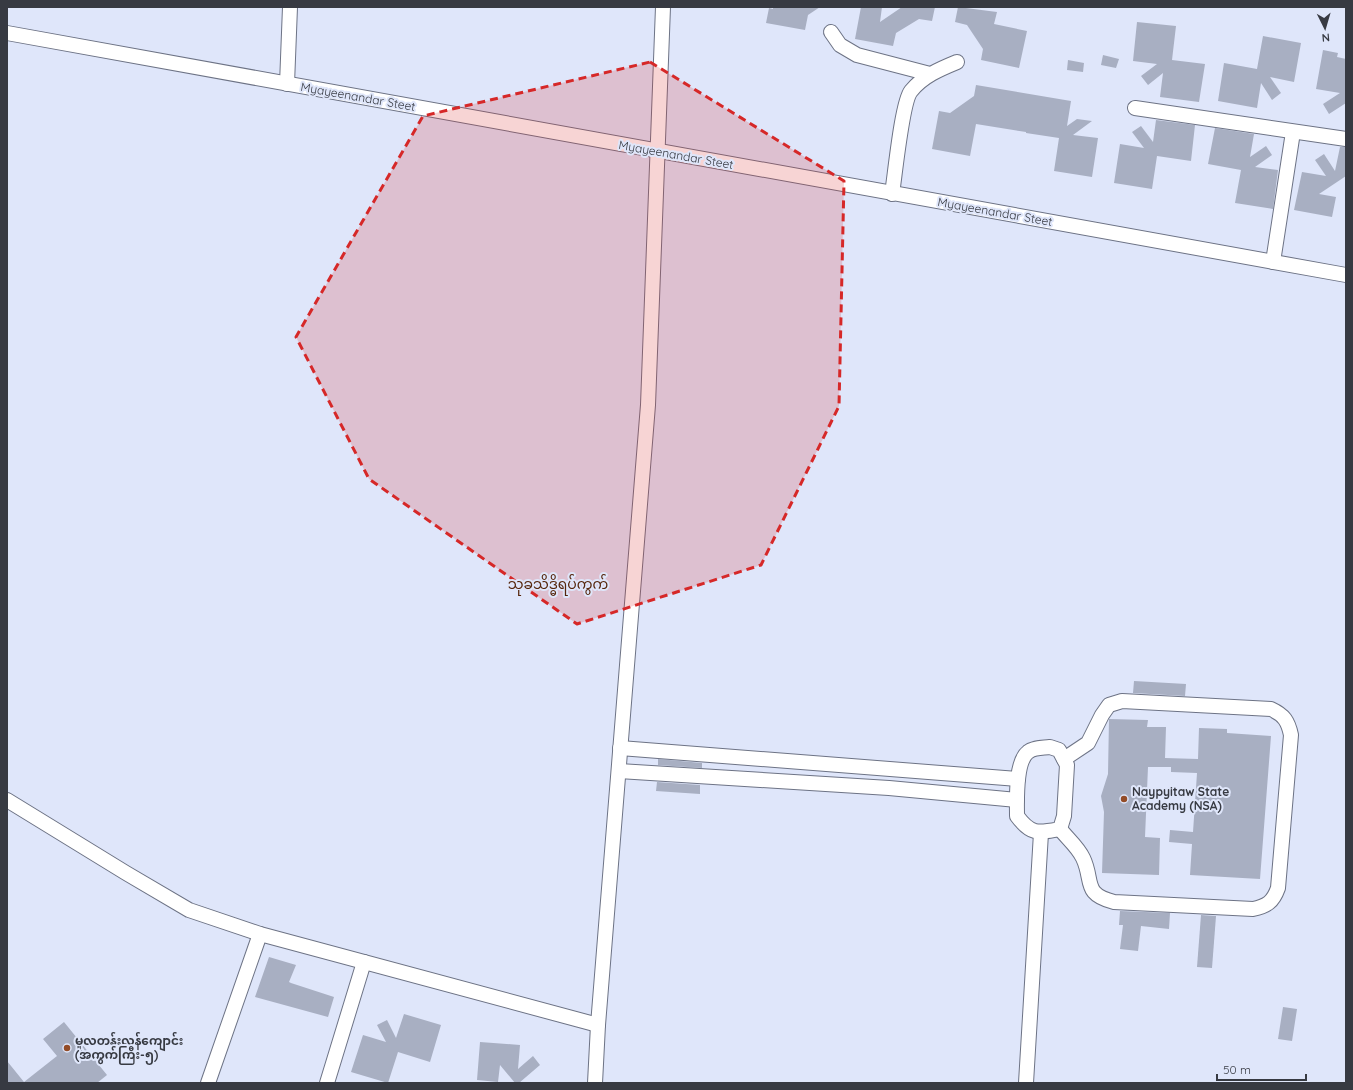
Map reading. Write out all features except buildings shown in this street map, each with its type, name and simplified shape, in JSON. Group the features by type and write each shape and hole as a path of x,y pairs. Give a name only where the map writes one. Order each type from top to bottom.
{"street":[{"path":"287,84 290,7"},
{"path":"595,1083 598,1025 648,405 663,7"},
{"path":"831,32 840,45 857,55 930,74"},
{"name":"Myayeenandar Steet","path":"7,33 658,152 1346,275"},
{"path":"892,194 905,106 909,92 930,74 957,62"},
{"path":"1134,108 1346,139"},
{"path":"1274,262 1293,132"},
{"path":"1060,829 1083,856 1093,892 1101,899 1114,902 1253,909 1266,906 1274,899 1278,888 1291,735 1289,723 1282,714 1271,710 1122,701 1109,705 1102,715 1088,743 1064,759"},
{"path":"1050,747 1059,750 1067,765 1064,816 1060,829 1041,833 1031,831 1017,816 1018,779 1022,761 1027,752 1036,748 1050,747"},
{"path":"620,748 1018,779"},
{"path":"618,771 889,788 1017,800"},
{"path":"7,800 126,874 189,910 260,934 598,1025"},
{"path":"1026,1083 1041,833"},
{"path":"208,1083 260,934"},
{"path":"327,1083 364,962"}],"highlighted area":[{"path":"650,62 844,181 839,406 761,565 577,624 369,479 296,337 423,116"}],"place":[{"name":"Naypyitaw State Academy (NSA)","path":"1124,799"},
{"name":"မူလတန်းလွန်ကျောင်း (အကွက်ကြီး-၅)","path":"67,1048"}],"district":[{"name":"သုခသိဒ္ဓိရပ်ကွက်","path":"558,584"}]}
